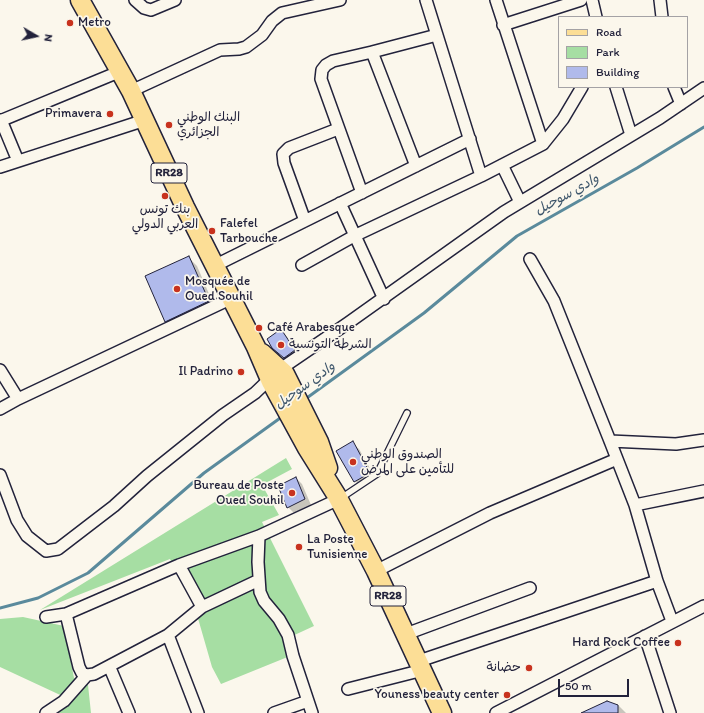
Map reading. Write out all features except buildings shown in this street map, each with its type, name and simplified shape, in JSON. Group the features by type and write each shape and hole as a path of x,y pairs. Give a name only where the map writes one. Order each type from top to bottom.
{"main road":[{"name":"RR28","path":"80,0 121,71 230,299 311,451 338,497 376,571 439,705 450,713"}],"street":[{"path":"135,0 144,8 151,10 175,0"},
{"path":"131,91 220,50 239,49 246,46 262,35 272,21 282,13 340,0"},
{"path":"426,0 481,176"},
{"path":"496,0 502,25 543,144"},
{"path":"502,25 581,0"},
{"path":"592,0 596,16"},
{"path":"660,0 662,16"},
{"path":"362,193 320,79 322,70 326,65 333,61 437,35"},
{"path":"372,52 416,166"},
{"path":"18,161 0,120 121,71"},
{"path":"302,265 354,236 481,176 543,144 563,119 581,88"},
{"path":"616,88 631,135"},
{"path":"674,88 681,104"},
{"path":"0,475 4,498 27,536 46,551 58,549 114,506 147,476 223,415 384,298 520,202 631,135 704,88"},
{"path":"0,167 145,120"},
{"path":"305,221 284,163 283,154 289,148 338,129"},
{"path":"214,266 470,139"},
{"path":"502,165 520,202"},
{"path":"340,203 384,298"},
{"path":"530,259 554,300 610,441 635,505 657,580 672,621"},
{"path":"0,408 230,299"},
{"path":"0,370 18,399"},
{"path":"273,380 311,451"},
{"path":"610,441 676,444 704,440"},
{"path":"376,571 490,513 617,459"},
{"path":"635,505 704,491"},
{"path":"46,617 66,614 179,564 260,536 338,497"},
{"path":"260,536 260,592 264,601 279,619 288,634 312,713"},
{"path":"179,564 202,607"},
{"path":"66,614 79,667 82,673 87,675 94,674 110,668 168,635 202,607 260,580"},
{"path":"348,689 421,666 657,580"},
{"path":"406,634 530,588"},
{"path":"496,713 672,621 704,606"},
{"path":"168,635 198,713"},
{"path":"645,636 670,713"},
{"path":"110,668 129,713"},
{"path":"46,713 64,701 87,675"},
{"path":"274,713 308,701"}],"lane":[{"path":"338,497 377,474 407,413"}],"green space":[{"path":"286,458 292,469 262,485 279,515 262,522 314,626 288,638 295,654 221,684 212,667 195,608 170,559 40,610"},
{"path":"23,617 64,626 74,678 88,685 91,713 53,713 71,700 0,667 0,619"}],"waterway":[{"name":"وادي سوحيل","path":"304,400 424,313 517,236 637,168 704,127"},
{"name":"وادي سوحيل","path":"0,608 38,598 88,573 204,473 283,416"}],"place":[{"name":"Metro","path":"70,23"},
{"name":"Primavera","path":"110,114"},
{"name":"البنك الوطني الجزائري","path":"169,125"},
{"name":"بنك تونس العربي الدولي","path":"165,196"},
{"name":"Falefel Tarbouche","path":"212,231"},
{"name":"Mosquée de Oued Souhil","path":"177,289"},
{"name":"Café Arabesque","path":"259,328"},
{"name":"الشرطة التونسية","path":"281,345"},
{"name":"Il Padrino","path":"241,372"},
{"name":"الصندوق الوطني للتأمين على المرض","path":"353,462"},
{"name":"Bureau de Poste Oued Souhil","path":"292,493"},
{"name":"La Poste Tunisienne","path":"299,547"},
{"name":"Hard Rock Coffee","path":"678,643"},
{"name":"حضانة","path":"529,668"},
{"name":"Youness beauty center","path":"507,695"}]}
